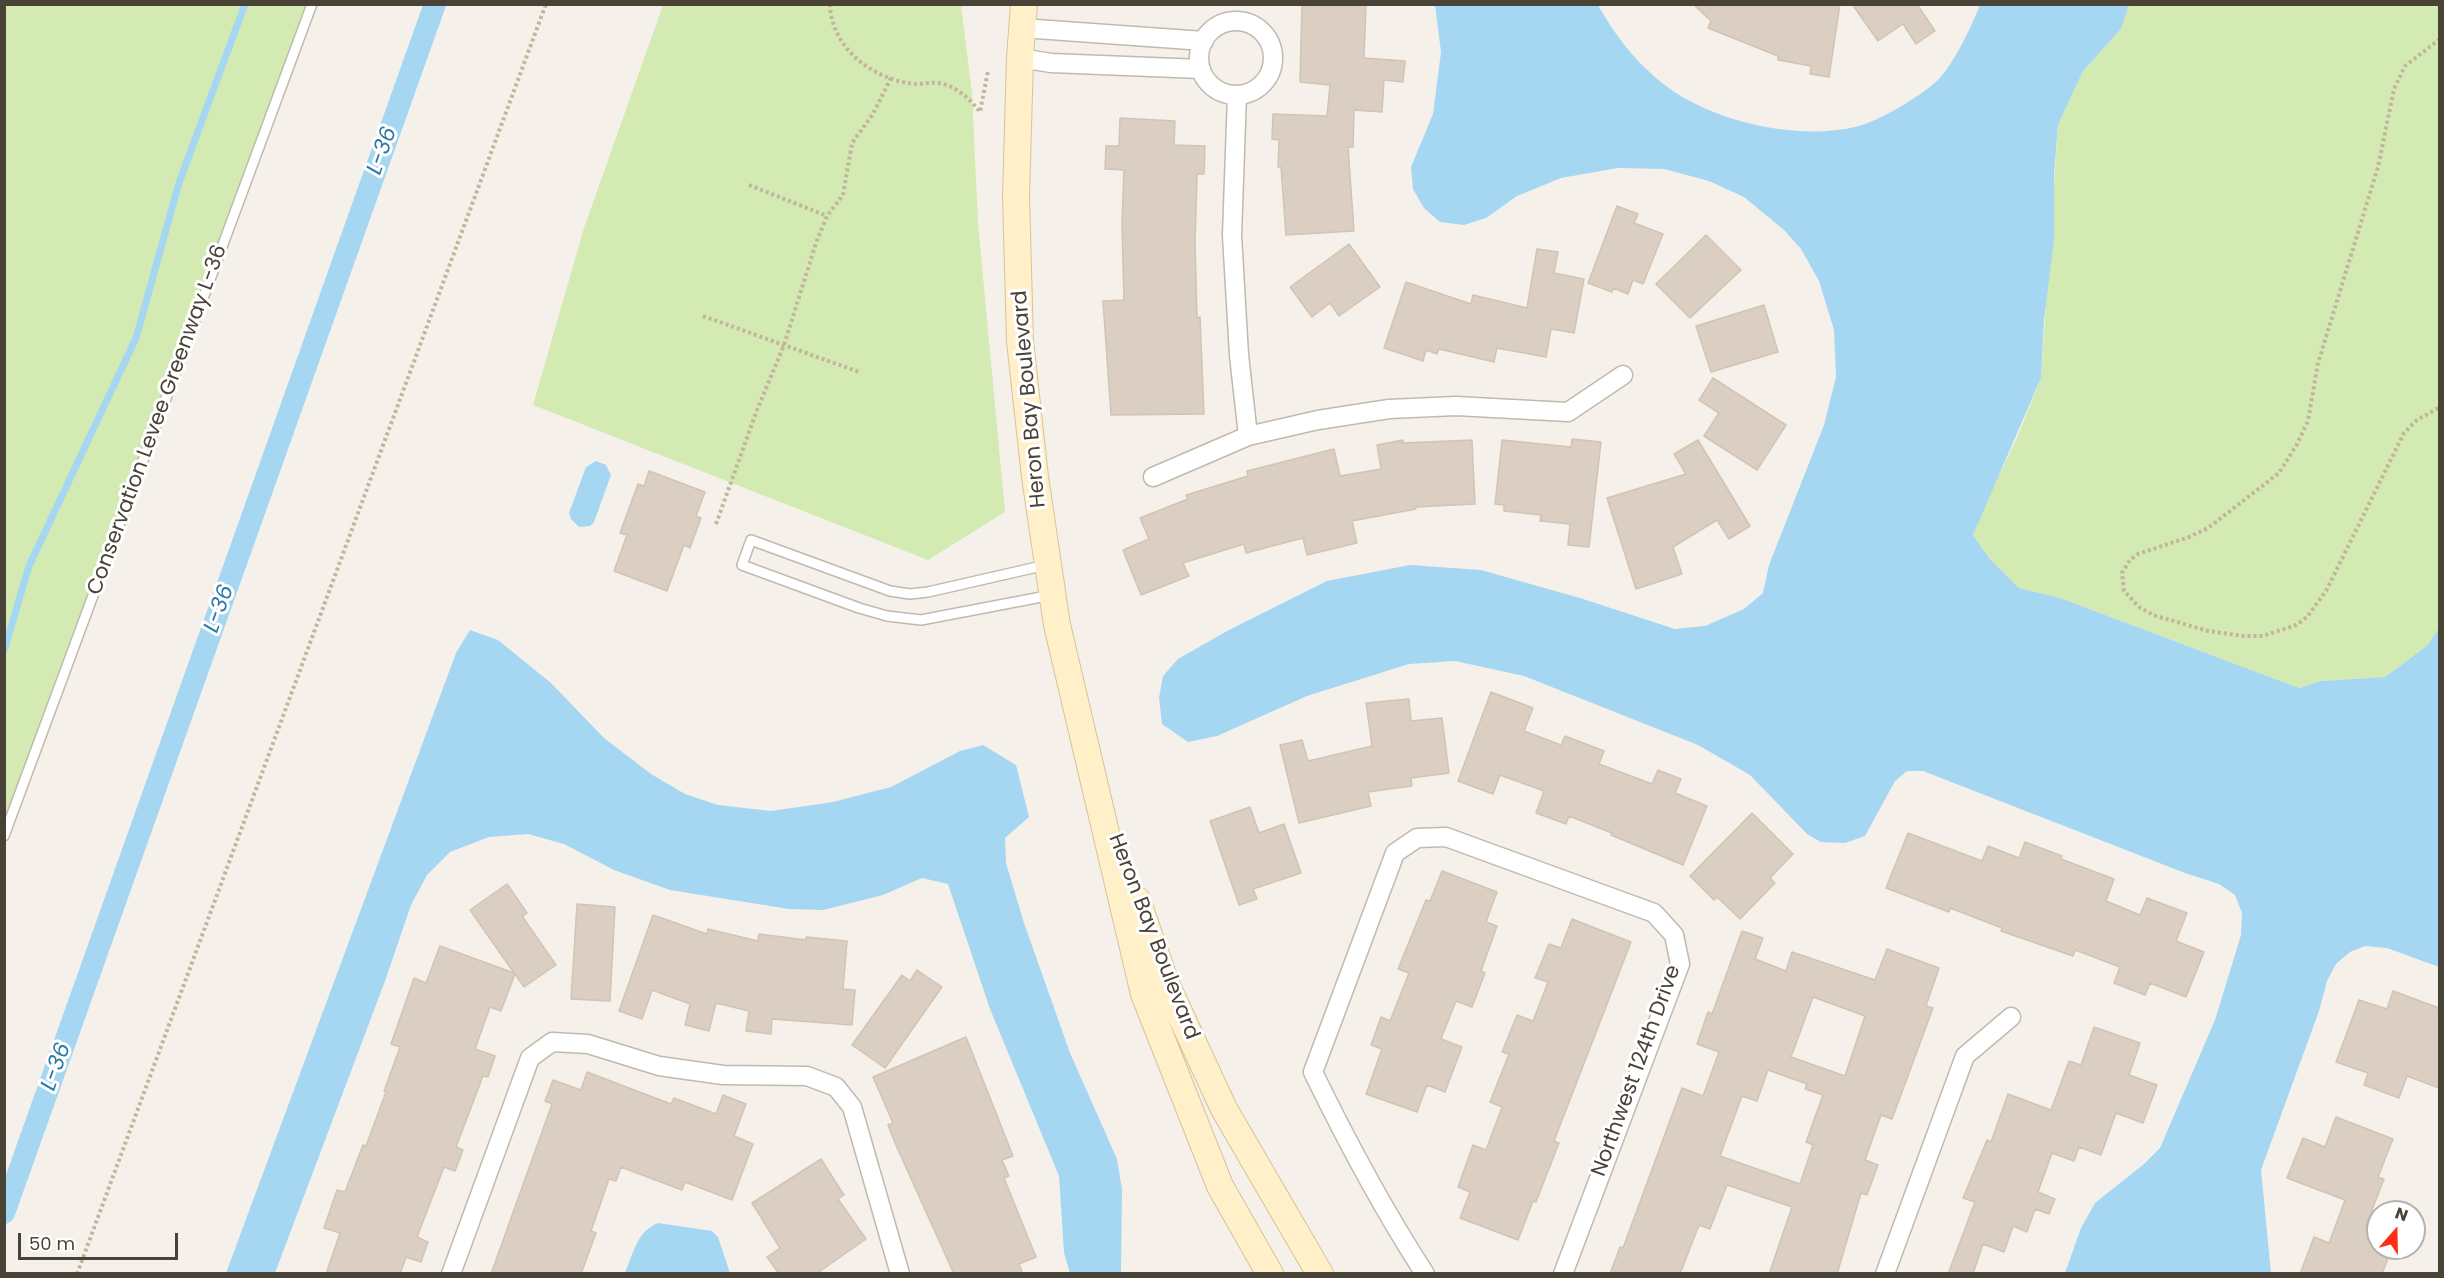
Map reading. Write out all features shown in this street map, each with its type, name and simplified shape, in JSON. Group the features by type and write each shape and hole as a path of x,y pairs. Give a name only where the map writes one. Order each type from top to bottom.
{"street":[{"path":"1240,13 1262,32 1269,42 1273,54 1273,66 1260,87 1249,93 1225,94 1214,88 1206,79 1199,57 1204,41 1217,27 1240,13"},
{"path":"1023,16 1204,41"},
{"name":"Heron Bay Boulevard","path":"1023,16 1016,196 1020,341 1035,477 1057,624 1144,994 1220,1186 1270,1274"},
{"path":"1020,58 1052,63 1201,69"},
{"path":"1237,95 1232,235 1239,355 1248,436"},
{"path":"1153,477 1248,436 1318,420 1389,409 1456,406 1568,412 1623,375"},
{"name":"Heron Bay Boulevard","path":"1097,787 1167,986 1224,1109 1320,1274"},
{"name":"Northwest 124th Drive","path":"1425,1274 1392,1223 1347,1141 1313,1072 1395,853 1417,838 1446,837 1654,913 1674,935 1680,964 1563,1274"},
{"path":"1885,1274 1965,1056 2011,1017"},
{"path":"452,1274 530,1058 552,1042 588,1044 659,1066 723,1075 807,1076 836,1087 852,1107 900,1274"}],"lane":[{"name":"Conservation Levee Greenway L-36","path":"4,836 312,4"},
{"path":"1048,565 910,594 890,591 751,540 742,565 859,608 887,616 921,620 1053,595"}],"path":[{"path":"77,1274 546,4"},
{"path":"830,4 830,13 847,50 867,67 891,78 914,84 939,83 970,100 980,112 988,71"},
{"path":"2439,39 2405,66 2394,89 2378,167 2318,363 2308,421 2287,461 2268,484 2244,499 2208,528 2189,537 2138,554 2130,560 2122,573 2124,591 2139,607 2153,615 2208,631 2263,636 2296,625 2307,617 2326,591 2404,433 2417,420 2439,407"},
{"path":"716,524 753,420 784,345 827,216 843,195 852,143 873,114 891,78"},
{"path":"749,185 827,216"},
{"path":"703,316 859,372"}],"green space":[{"path":"5,5 312,5 5,836"},
{"path":"663,5 961,5 972,93 978,223 1005,512 928,560 533,405 584,228"},
{"path":"2129,5 2439,5 2440,628 2428,645 2385,677 2321,681 2299,688 2060,598 2019,588 1989,558 1973,535 1985,504 2017,438 2041,378 2058,125 2083,71 2121,29"}],"water":[{"path":"1435,5 1598,5 1618,37 1634,56 1661,82 1680,96 1727,117 1754,124 1780,129 1832,131 1855,127 1887,114 1938,80 1956,54 1980,5 2129,5 2121,29 2083,71 2058,125 2054,174 2054,240 2044,320 2041,378 1973,535 1989,558 2019,588 2060,598 2299,688 2321,681 2385,677 2428,645 2439,628 2439,967 2387,948 2365,946 2350,952 2336,964 2327,981 2319,1011 2261,1170 2271,1273 2065,1273 2081,1228 2095,1203 2144,1164 2160,1148 2215,1020 2241,935 2242,913 2235,895 2219,884 2185,873 1923,771 1907,771 1895,781 1865,836 1845,843 1821,842 1807,834 1750,775 1698,745 1524,676 1455,661 1409,664 1307,696 1217,736 1188,742 1162,724 1159,698 1163,676 1178,659 1229,630 1327,581 1410,565 1481,570 1580,598 1675,629 1705,626 1744,609 1763,593 1769,565 1824,425 1836,377 1834,330 1819,281 1801,249 1784,230 1744,197 1709,181 1664,169 1618,168 1561,178 1517,196 1486,218 1464,225 1440,222 1424,208 1413,189 1411,167 1433,114 1441,52"},
{"path":"596,461 606,465 611,475 594,522 590,526 579,527 571,519 569,513 586,467"},
{"path":"470,630 498,640 551,683 604,738 651,774 685,794 718,805 771,811 833,802 891,787 960,751 983,745 1016,765 1029,817 1005,838 1006,863 1024,923 1070,1053 1117,1159 1122,1189 1121,1273 1070,1273 1064,1253 1059,1176 990,1009 948,884 922,878 883,895 823,910 789,909 670,890 614,870 564,844 528,834 489,837 450,852 427,875 411,905 385,981 275,1273 226,1273 456,653"},
{"path":"658,1223 712,1231 718,1237 730,1273 625,1273 640,1237"}],"building":[{"path":"1302,4 1366,4 1364,58 1405,61 1403,82 1384,80 1382,112 1354,110 1353,147 1348,147 1354,231 1286,235 1281,167 1278,167 1279,140 1272,139 1273,114 1327,116 1330,85 1300,82"},
{"path":"1693,4 1840,4 1829,77 1810,74 1811,66 1778,60 1778,56 1708,28 1711,21"},
{"path":"1852,4 1917,4 1935,31 1916,44 1903,24 1878,41"},
{"path":"1120,118 1175,121 1174,145 1205,146 1204,174 1197,174 1195,243 1197,318 1200,317 1204,414 1111,415 1103,301 1124,300 1122,224 1124,170 1105,169 1106,146 1119,146"},
{"path":"1617,206 1638,214 1634,223 1663,234 1643,284 1633,280 1628,294 1613,288 1612,292 1588,283"},
{"path":"1706,235 1741,270 1690,318 1656,284"},
{"path":"1349,244 1380,287 1339,316 1330,303 1312,317 1290,287"},
{"path":"1537,249 1558,252 1554,273 1584,279 1574,333 1551,329 1546,357 1497,348 1494,362 1439,349 1437,354 1426,350 1423,361 1384,348 1406,282 1471,304 1473,295 1527,308"},
{"path":"1764,305 1778,352 1711,372 1696,326"},
{"path":"1713,378 1786,425 1757,470 1704,436 1719,413 1699,400"},
{"path":"1572,439 1601,442 1589,547 1568,545 1570,524 1540,521 1541,515 1504,511 1504,505 1495,504 1502,440 1571,447"},
{"path":"1403,440 1403,443 1472,440 1475,504 1415,507 1416,509 1352,521 1357,543 1307,555 1303,538 1246,553 1244,544 1183,563 1189,576 1141,595 1123,550 1149,539 1140,518 1188,499 1186,495 1248,476 1247,471 1334,449 1340,476 1381,469 1377,445"},
{"path":"1698,440 1750,526 1729,539 1717,520 1673,547 1682,574 1636,589 1607,498 1686,474 1674,454"},
{"path":"649,471 705,492 696,516 701,518 690,548 684,545 667,591 614,571 627,535 620,533 638,484 644,486"},
{"path":"1491,692 1533,708 1524,731 1561,745 1565,736 1604,751 1599,764 1652,784 1658,770 1681,779 1675,793 1707,806 1683,865 1569,816 1566,824 1536,813 1544,791 1500,775 1493,794 1458,781"},
{"path":"1409,699 1411,721 1442,718 1449,773 1411,778 1412,786 1368,792 1371,806 1299,823 1280,745 1302,740 1308,761 1372,746 1366,703"},
{"path":"1250,807 1259,833 1284,824 1301,873 1253,889 1257,899 1239,905 1210,821"},
{"path":"1752,813 1793,854 1770,878 1775,883 1740,919 1717,897 1714,900 1690,876"},
{"path":"1908,833 1982,861 1988,846 2019,858 2025,842 2062,856 2061,859 2114,879 2106,901 2140,915 2147,898 2187,913 2176,941 2204,952 2186,997 2150,983 2145,995 2114,983 2120,967 2075,950 2073,956 2001,931 2002,928 1950,908 1949,912 1886,888"},
{"path":"1442,871 1497,892 1486,922 1497,926 1481,971 1485,973 1472,1007 1456,1001 1441,1039 1462,1047 1445,1092 1427,1085 1417,1112 1366,1094 1382,1049 1371,1045 1381,1017 1390,1021 1409,973 1398,969 1426,900 1430,901"},
{"path":"507,884 527,913 522,916 556,965 524,987 515,974 501,1011 490,1007 475,1049 495,1056 488,1077 483,1076 456,1147 463,1150 455,1171 444,1167 417,1237 428,1242 421,1262 406,1257 400,1274 326,1274 340,1233 324,1228 337,1190 345,1192 363,1145 366,1146 386,1092 384,1091 400,1047 391,1044 414,978 426,983 440,946 514,973 470,910"},
{"path":"577,904 615,907 610,1001 571,999"},
{"path":"653,915 707,934 708,929 758,941 759,934 806,940 806,937 847,941 843,989 855,990 852,1025 772,1019 771,1034 746,1031 749,1011 716,1003 709,1031 685,1025 690,1004 652,990 642,1019 619,1011"},
{"path":"1572,919 1631,942 1554,1141 1559,1143 1518,1240 1460,1218 1470,1192 1458,1187 1473,1145 1486,1150 1502,1107 1490,1102 1509,1054 1502,1052 1517,1015 1533,1021 1548,982 1535,978 1549,944 1561,948"},
{"path":"1742,931 1763,938 1755,959 1786,971 1792,952 1875,980 1887,949 1939,968 1926,1006 1933,1008 1892,1119 1881,1115 1865,1160 1878,1165 1867,1195 1861,1193 1837,1274 1769,1274 1792,1207 1727,1185 1710,1229 1699,1225 1680,1274 1610,1274 1620,1247 1623,1248 1682,1088 1703,1096 1719,1052 1697,1044 1708,1012 1712,1014","holes":["1813,997 1865,1016 1845,1076 1791,1057","1768,1070 1807,1084 1805,1089 1823,1095 1806,1142 1813,1145 1800,1184 1720,1156 1742,1096 1757,1101"]},
{"path":"917,970 942,987 885,1068 852,1045 902,975 910,981"},
{"path":"2393,991 2439,1008 2439,1088 2407,1076 2399,1098 2364,1085 2368,1073 2336,1062 2359,1000 2387,1009"},
{"path":"2094,1027 2140,1043 2129,1075 2157,1085 2143,1123 2116,1113 2101,1155 2079,1147 2074,1161 2052,1153 2038,1192 2055,1199 2049,1214 2035,1209 2027,1232 2013,1226 2004,1252 1983,1244 1973,1274 1948,1274 1975,1202 1963,1198 1987,1140 1991,1142 2008,1094 2051,1110 2069,1061 2081,1065"},
{"path":"966,1037 1013,1156 1002,1160 1009,1176 1004,1178 1036,1257 1019,1264 1023,1274 954,1274 895,1143 888,1125 893,1123 873,1077"},
{"path":"587,1072 671,1104 674,1098 716,1114 723,1095 746,1104 734,1136 753,1144 732,1200 685,1182 682,1190 621,1167 616,1181 609,1179 591,1231 596,1233 581,1274 491,1274 552,1104 545,1101 553,1080 581,1090"},
{"path":"2336,1117 2393,1139 2378,1177 2384,1179 2376,1200 2366,1200 2366,1260 2387,1260 2382,1274 2300,1274 2314,1237 2329,1243 2345,1200 2287,1178 2303,1138 2325,1147"},
{"path":"821,1159 844,1195 838,1199 866,1239 816,1274 779,1274 767,1257 780,1248 752,1203"}],"waterway":[{"path":"4,651 29,566 136,338 179,183 245,4"},
{"name":"L-36","path":"4,1213 435,4"}]}
